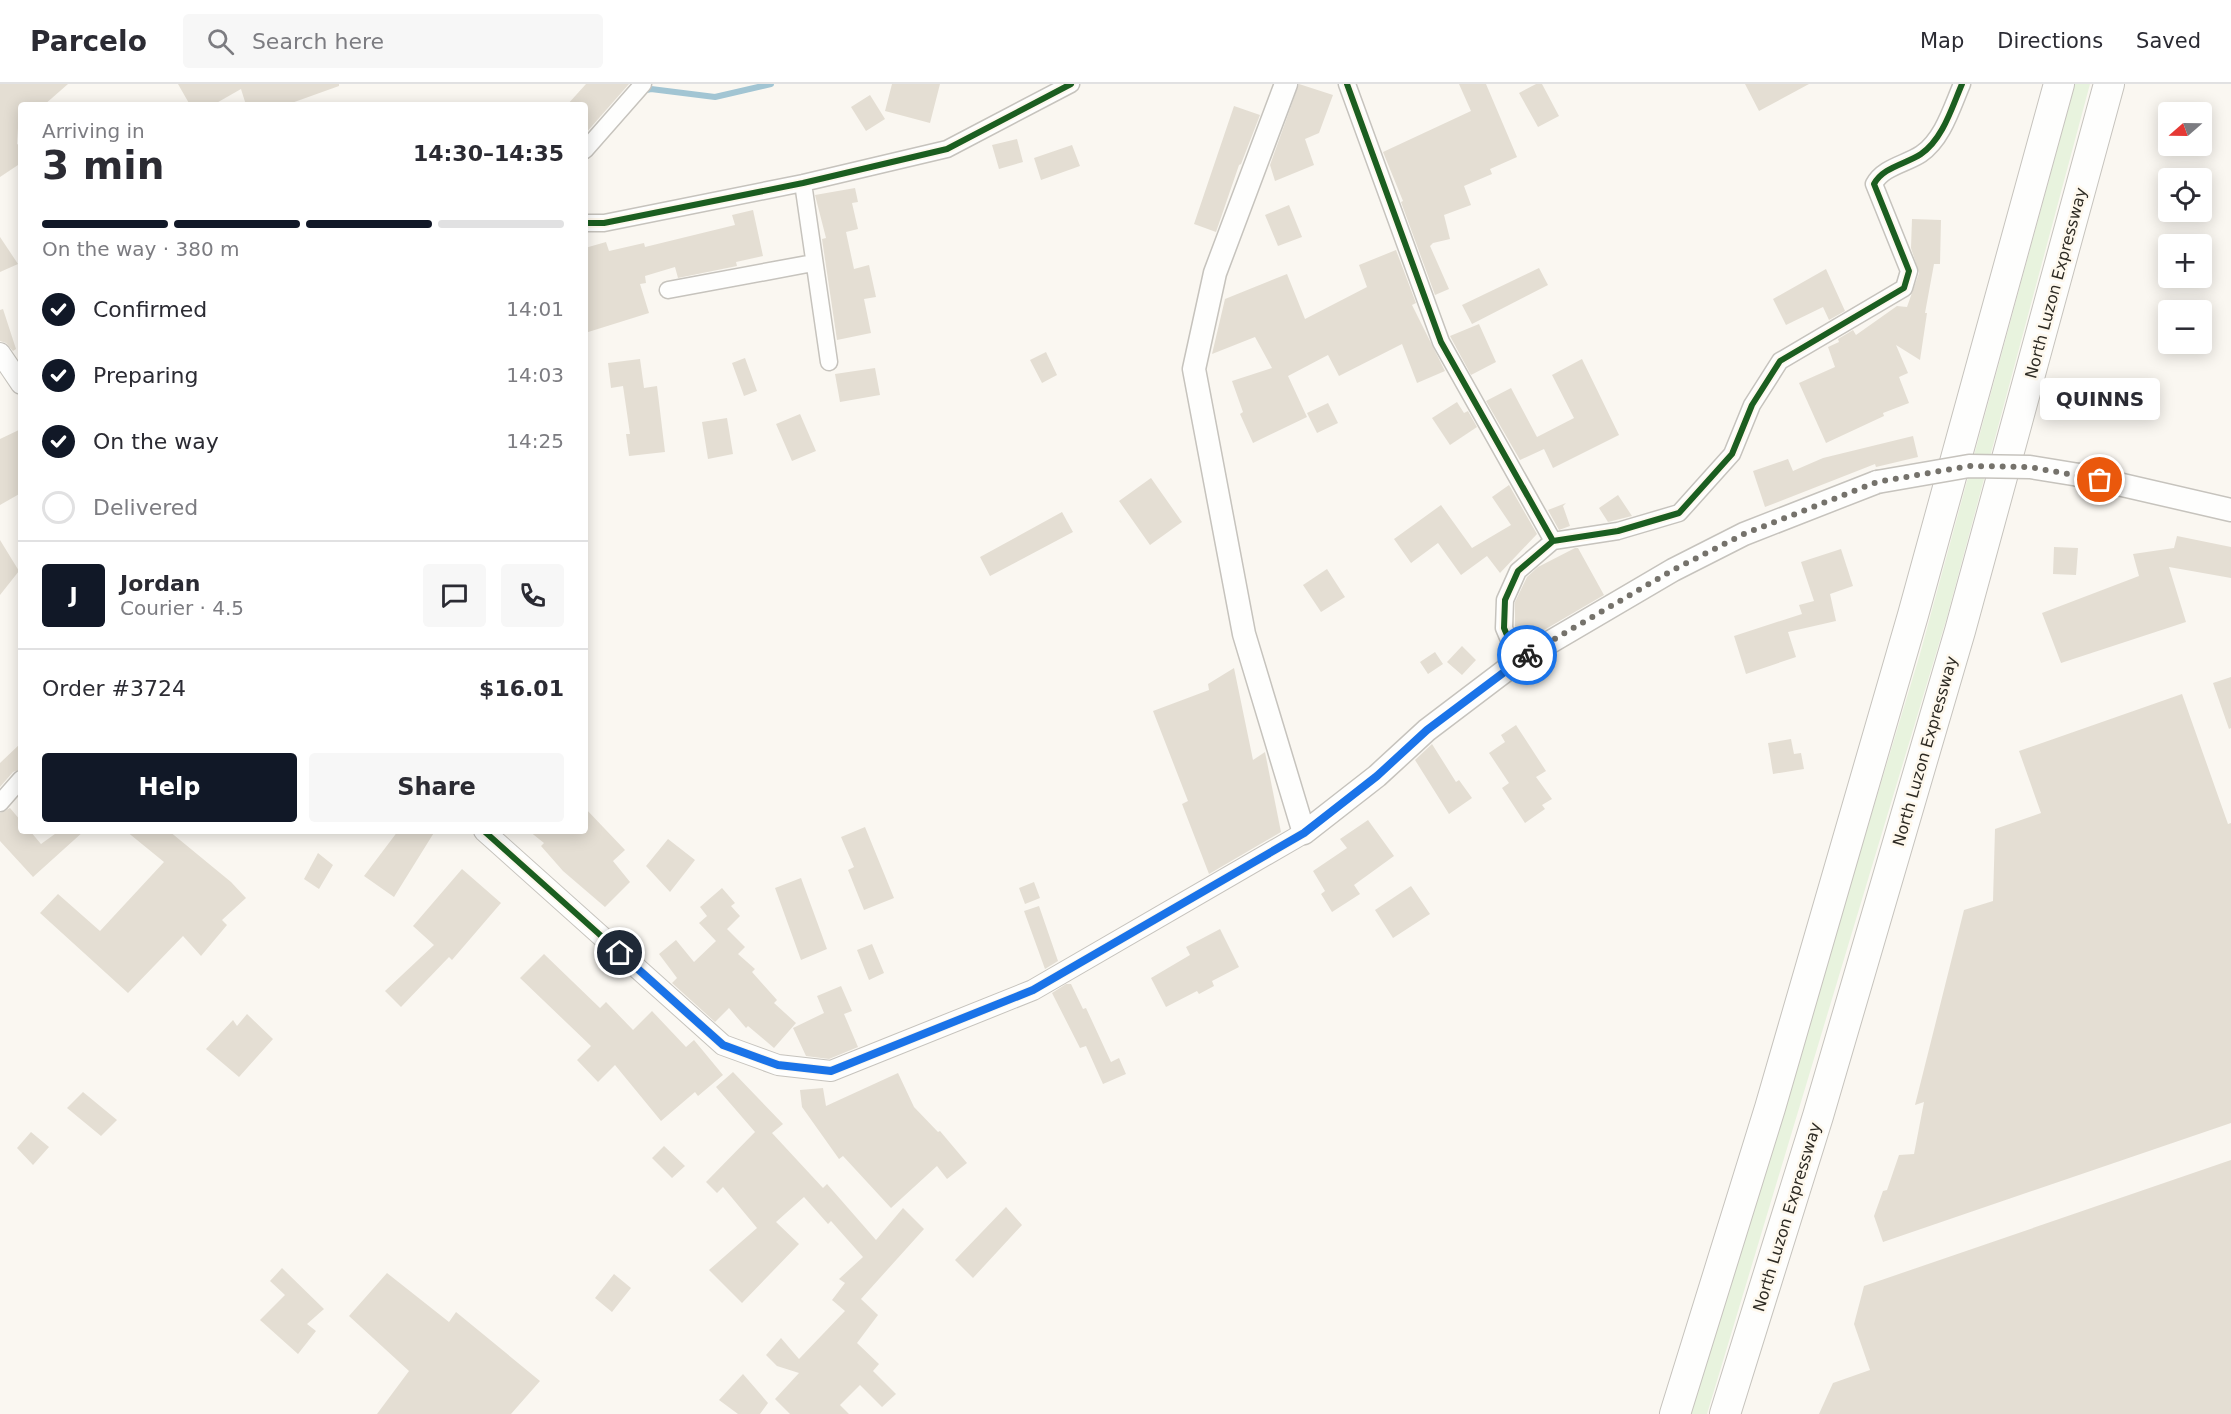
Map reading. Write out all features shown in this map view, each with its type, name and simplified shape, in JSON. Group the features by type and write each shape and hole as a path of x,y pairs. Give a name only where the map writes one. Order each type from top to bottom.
{"highway":[{"path":"1675,1414 1770,1108 1899,661 2059,84"},
{"name":"North Luzon Expressway","path":"1725,1414 1818,1116 1960,631 2109,84"}],"main road":[{"path":"1286,84 1215,273 1194,369 1244,634 1304,833 1377,776 1427,730 1518,661 1673,570 1744,534 1877,482 1969,466 2030,467 2079,475 2231,510"}],"street":[{"path":"588,147 643,84"},
{"path":"588,223 604,223 803,183 947,148 1071,84"},
{"path":"1347,84 1441,342 1553,541"},
{"path":"1518,661 1504,628 1505,600 1518,572 1553,541 1618,531 1679,513 1732,453 1752,405 1780,361 1904,288 1909,271 1874,184 1879,176 1923,153 1943,128 1962,84"},
{"path":"803,183 829,362"},
{"path":"668,290 813,263"},
{"path":"0,353 18,380"},
{"path":"0,803 18,782"},
{"path":"487,834 723,1045 778,1065 831,1071 1033,990 1304,833"}],"green space":[{"path":"2075,84 2090,84 1947,617 1707,1414 1690,1414 1920,654"}],"building":[{"path":"0,84 68,84 47,102 18,102 18,165 0,177"},
{"path":"178,84 339,84 339,86 294,102 245,102 241,89 218,102 188,102"},
{"path":"586,84 629,84 588,131 588,102 570,102"},
{"path":"892,84 940,84 930,123 885,111"},
{"path":"1299,84 1333,95 1319,133 1305,139 1314,165 1275,181 1270,165"},
{"path":"1459,84 1486,84 1517,157 1490,169 1492,174 1464,186 1471,205 1444,215 1450,239 1433,243 1430,246 1449,289 1435,295 1401,202 1403,201 1383,152 1471,111"},
{"path":"1536,84 1542,84 1559,116 1538,127 1519,93"},
{"path":"1745,84 1809,84 1759,111"},
{"path":"870,95 885,119 866,131 851,107"},
{"path":"1234,106 1260,115 1239,165 1216,232 1194,224"},
{"path":"1017,139 1023,162 999,169 992,145"},
{"path":"1072,145 1080,166 1041,180 1034,158"},
{"path":"855,188 858,202 852,203 858,229 846,232 854,269 869,265 876,297 864,299 871,333 837,340 822,239 826,238 815,195"},
{"path":"1289,205 1302,237 1278,246 1265,215"},
{"path":"753,210 763,256 736,262 737,266 678,278 675,267 645,276 646,283 640,284 649,313 588,332 588,247 606,242 609,251 644,243 645,247 735,225 732,215"},
{"path":"1912,219 1941,220 1940,264 1934,264 1925,313 1927,313 1920,360 1896,345 1908,373 1899,377 1909,403 1883,413 1884,416 1826,443 1799,383 1835,367 1828,347 1839,342 1838,339 1853,330 1856,335 1897,306 1907,307 1919,273 1911,248"},
{"path":"0,237 18,264 0,272"},
{"path":"1396,250 1416,303 1412,305 1445,371 1417,383 1402,344 1339,376 1328,355 1288,376 1307,417 1253,443 1240,414 1243,412 1232,381 1272,368 1255,337 1212,354 1225,299 1287,274 1305,319 1367,287 1359,265"},
{"path":"1539,268 1548,285 1472,324 1462,305"},
{"path":"1826,269 1845,311 1829,320 1823,307 1786,325 1773,299"},
{"path":"3,309 16,349 13,351 6,343 0,341 0,310"},
{"path":"1479,324 1496,362 1471,375 1450,336"},
{"path":"1046,352 1057,375 1042,383 1030,360"},
{"path":"745,358 757,391 744,396 732,363"},
{"path":"640,359 644,388 657,386 665,452 629,456 626,434 630,434 623,386 611,388 608,363"},
{"path":"1582,359 1619,435 1553,468 1544,449 1520,460 1486,401 1511,388 1537,437 1574,418 1552,375"},
{"path":"875,368 880,395 840,402 835,374"},
{"path":"1457,402 1464,413 1468,411 1477,427 1450,445 1432,418"},
{"path":"1328,403 1338,423 1317,433 1307,413"},
{"path":"800,414 816,451 792,461 776,424"},
{"path":"727,418 733,454 708,459 702,422"},
{"path":"18,430 18,495 0,505 0,439"},
{"path":"1913,436 1918,457 1876,467 1875,464 1765,507 1753,471 1788,459 1793,471 1823,458"},
{"path":"1151,478 1182,522 1150,545 1119,501"},
{"path":"1509,485 1537,534 1500,573 1487,556 1461,575 1438,543 1411,563 1394,539 1441,505 1472,548 1511,525 1492,497"},
{"path":"1618,495 1632,516 1608,522 1599,508"},
{"path":"1566,503 1563,506 1570,526 1559,530 1548,510"},
{"path":"1062,512 1073,532 990,576 980,557"},
{"path":"2177,536 2231,547 2231,578 2169,567 2186,622 2061,663 2042,613 2139,576 2133,554 2174,548"},
{"path":"0,540 18,572 0,595"},
{"path":"2054,547 2078,548 2076,575 2053,574"},
{"path":"1578,548 1604,595 1522,643 1515,626 1515,602 1527,577 1538,567"},
{"path":"1841,549 1853,586 1830,594 1836,621 1788,632 1796,657 1746,674 1734,636 1802,614 1799,605 1814,601 1801,562"},
{"path":"1327,569 1345,597 1321,612 1303,585"},
{"path":"1462,646 1476,660 1462,675 1447,662"},
{"path":"1435,652 1443,664 1428,674 1420,662"},
{"path":"1234,668 1253,760 1265,752 1281,832 1209,874 1182,804 1188,801 1153,711 1209,690 1208,684"},
{"path":"2231,677 2231,728 2229,729 2213,683"},
{"path":"2182,694 2228,824 2231,823 2231,1123 1883,1242 1874,1216 1883,1191 1887,1190 1899,1155 1914,1154 1924,1102 1915,1105 1964,910 1993,901 1995,829 2041,813 2019,751"},
{"path":"1516,725 1546,771 1536,777 1552,799 1542,805 1545,809 1525,823 1502,788 1509,783 1489,753 1505,742 1501,735"},
{"path":"1791,739 1794,754 1801,753 1804,769 1773,774 1768,743"},
{"path":"1432,744 1456,782 1459,780 1472,798 1449,814 1415,760"},
{"path":"18,746 18,770 13,772 0,787 0,763"},
{"path":"10,808 18,817 18,834 33,834 41,844 55,834 81,834 33,877 0,841 0,813"},
{"path":"588,811 625,850 613,861 630,882 605,907 563,871 541,846 544,843 533,834 588,834"},
{"path":"1368,820 1394,856 1354,885 1360,894 1332,912 1321,894 1325,891 1313,871 1347,848 1340,839"},
{"path":"865,827 894,898 864,910 848,870 854,867 841,837"},
{"path":"130,834 173,834 231,882 246,898 222,920 227,925 201,956 183,936 128,993 40,913 58,894 100,931 164,862"},
{"path":"396,834 433,834 394,897 364,876"},
{"path":"668,839 695,860 670,892 646,866"},
{"path":"318,853 333,865 319,889 304,879"},
{"path":"462,869 501,903 452,960 449,957 401,1007 385,991 434,945 413,926"},
{"path":"801,878 827,949 801,960 775,888"},
{"path":"1034,882 1040,898 1025,904 1019,888"},
{"path":"1411,886 1430,914 1393,938 1375,910"},
{"path":"722,888 735,903 731,906 740,916 727,929 745,947 738,954 755,969 752,972 777,1000 774,1003 796,1023 774,1048 748,1026 746,1028 729,1008 715,1022 672,983 677,978 659,954 676,940 694,962 716,941 699,923 707,916 700,907"},
{"path":"1039,906 1058,961 1045,969 1024,911"},
{"path":"1220,929 1239,967 1212,981 1214,986 1199,994 1197,991 1166,1007 1151,978 1190,955 1186,947"},
{"path":"872,944 884,973 869,980 857,950"},
{"path":"544,954 600,1008 606,1002 633,1030 652,1011 686,1047 694,1040 723,1075 698,1096 695,1092 661,1121 615,1065 598,1082 577,1060 591,1046 520,978"},
{"path":"1066,984 1071,984 1083,1009 1086,1008 1111,1062 1119,1058 1126,1074 1103,1084 1086,1046 1080,1048 1052,993"},
{"path":"841,986 852,1011 844,1014 858,1047 829,1059 806,1056 793,1028 824,1013 817,996"},
{"path":"247,1014 273,1039 239,1077 206,1049 233,1020 237,1026"},
{"path":"733,1072 783,1124 772,1133 823,1188 827,1184 876,1240 903,1208 924,1229 861,1299 878,1315 857,1343 879,1364 873,1371 896,1394 882,1407 860,1385 840,1405 849,1414 790,1414 775,1399 799,1373 777,1366 766,1355 781,1338 799,1359 845,1311 832,1300 845,1283 839,1279 863,1257 831,1221 828,1224 804,1197 776,1222 799,1244 742,1303 709,1270 757,1228 723,1187 717,1193 706,1182 755,1132 716,1087"},
{"path":"898,1073 914,1107 938,1132 940,1131 967,1163 947,1179 937,1166 891,1208 843,1156 839,1159 802,1107 800,1090 823,1088 826,1106"},
{"path":"83,1092 117,1120 101,1136 67,1108"},
{"path":"31,1132 49,1147 33,1165 17,1148"},
{"path":"664,1146 685,1166 672,1178 652,1158"},
{"path":"2231,1160 2231,1414 1819,1414 1833,1383 1870,1370 1854,1324 1864,1286"},
{"path":"1006,1207 1022,1225 973,1278 955,1260"},
{"path":"282,1268 324,1309 307,1324 316,1331 298,1354 260,1320 285,1295 270,1281"},
{"path":"387,1273 449,1322 456,1312 540,1381 511,1414 377,1414 409,1371 349,1316"},
{"path":"614,1274 631,1288 612,1312 595,1298"},
{"path":"743,1374 768,1403 760,1414 738,1414 719,1400"}],"waterway":[{"path":"642,91 651,89 715,97 771,84"}],"cycle path":[{"path":"588,223 604,223 803,183 947,149 1071,84"},
{"path":"1347,84 1441,342 1553,541"},
{"path":"1518,661 1504,628 1505,600 1518,571 1553,541 1618,531 1679,513 1732,454 1752,405 1780,361 1904,288 1909,271 1874,184 1878,178 1895,166 1929,148 1946,122 1962,84"},
{"path":"487,834 723,1045 778,1065 831,1071 1033,990 1304,833"}],"way so far":[{"path":"1527,655 1673,570 1744,534 1877,482 1969,466 2030,467 2100,480"}],"place":[{"name":"QUINNS","path":"2100,480"}],"route":[{"path":"620,953 723,1045 778,1065 831,1071 1033,990 1304,833 1377,776 1427,730 1527,655"}]}
